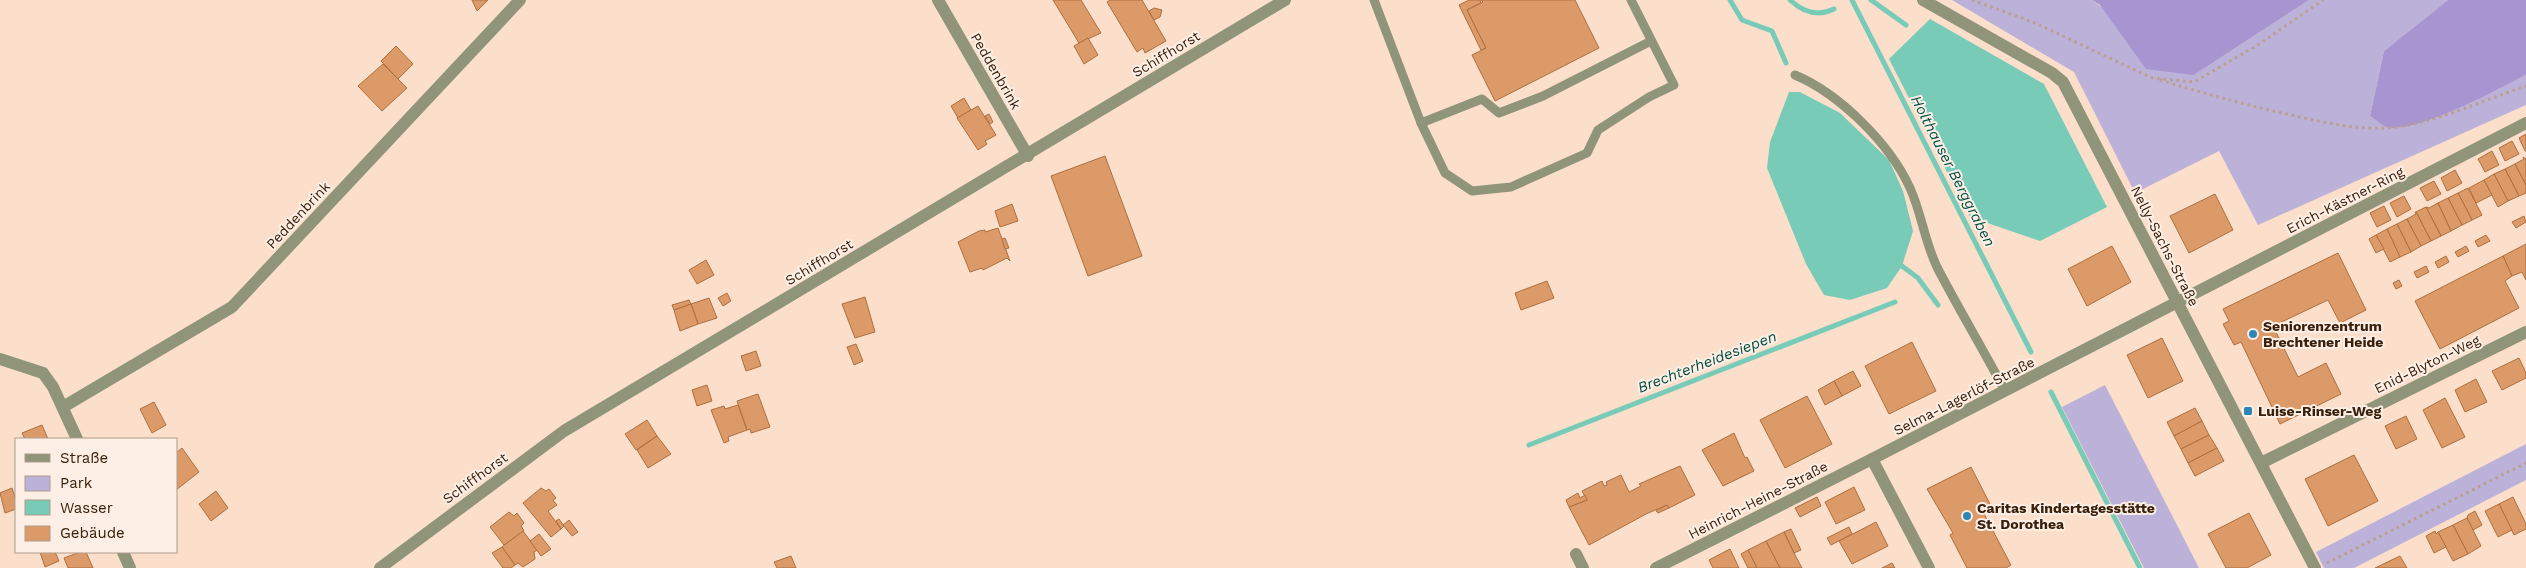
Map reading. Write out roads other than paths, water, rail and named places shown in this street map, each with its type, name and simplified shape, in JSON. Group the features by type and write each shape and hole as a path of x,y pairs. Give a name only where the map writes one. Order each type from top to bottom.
{"street":[{"name":"Peddenbrink","path":"63,407 232,307 520,0"},
{"name":"Peddenbrink","path":"938,0 1028,156"},
{"name":"Schiffhorst","path":"380,568 564,431 1028,156 1285,0"},
{"name":"Nelly-Sachs-Straße","path":"1923,0 2052,73 2063,82 2261,463 2321,566"},
{"name":"Erich-Kästner-Ring","path":"2177,303 2526,123"},
{"name":"Selma-Lagerlöf-Straße","path":"1872,460 2177,303"},
{"name":"Enid-Blyton-Weg","path":"2261,463 2526,332"},
{"path":"0,359 43,373 63,407 77,438"},
{"path":"1872,460 1929,568"},
{"name":"Heinrich-Heine-Straße","path":"1656,568 1872,460"},
{"path":"123,553 130,568"},
{"path":"1576,554 1583,568"}],"lane":[{"path":"1374,0 1421,123 1445,173 1472,191 1511,187 1587,152 1598,130 1648,97 1674,85 1631,0"},
{"path":"1421,123 1482,99 1499,113 1543,96 1651,41"},
{"path":"1795,74 1828,95 1867,127 1893,157 1910,189 1938,269 1970,323 2005,391"}],"water":[{"path":"1930,19 2044,84 2107,207 2040,241 1970,217 1889,59"},
{"path":"1789,92 1800,92 1840,113 1889,160 1903,191 1913,231 1902,266 1887,288 1850,300 1824,295 1806,264 1767,168 1770,142"}],"waterway":[{"path":"1730,0 1742,20 1772,31 1786,63"},
{"path":"1790,0 1800,8 1811,12 1822,13 1834,9"},
{"name":"Holthauser Berggraben","path":"1852,0 2031,352"},
{"path":"1871,0 1906,25"},
{"path":"1902,266 1918,278 1938,305"},
{"name":"Brechterheidesiepen","path":"1529,445 1895,302"},
{"name":"Holthauser Berggraben","path":"2051,392 2140,568"}],"place":[{"name":"Seniorenzentrum Brechtener Heide","path":"2253,334"},
{"name":"Luise-Rinser-Weg","path":"2248,411"},
{"name":"Caritas Kindertagesstätte St. Dorothea","path":"1967,516"}]}
